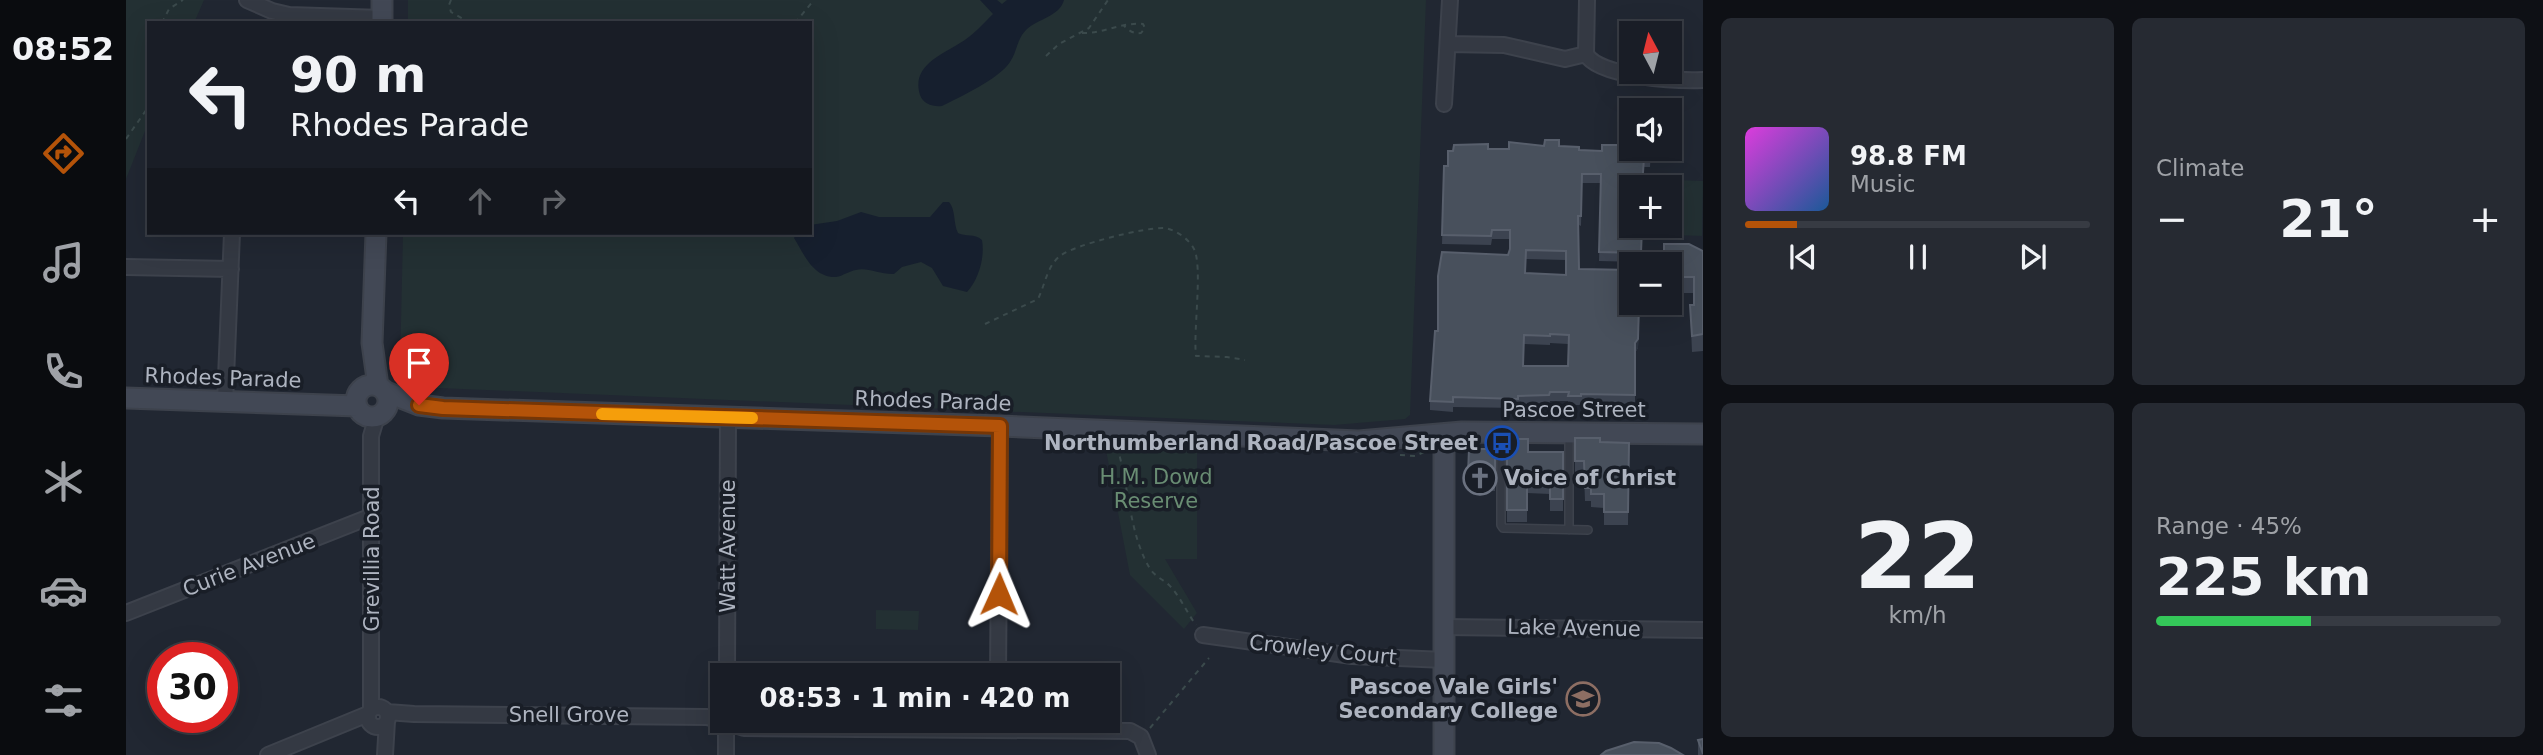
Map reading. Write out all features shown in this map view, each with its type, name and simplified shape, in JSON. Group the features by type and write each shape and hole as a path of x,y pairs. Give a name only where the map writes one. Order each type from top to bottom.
{"main road":[{"path":"371,401 376,235"},
{"name":"Rhodes Parade","path":"126,398 318,404 371,401 443,408 1359,441 1444,434"},
{"name":"Pascoe Street","path":"1444,434 1703,433"},
{"path":"1444,434 1444,755"}],"street":[{"path":"247,0 289,15 382,14"},
{"path":"1444,104 1450,0"},
{"path":"1587,0 1586,54 1594,63 1650,78 1703,80"},
{"path":"1448,44 1504,45 1565,59 1586,54"},
{"path":"225,402 232,235"},
{"path":"126,267 231,269"},
{"name":"Grevillia Road","path":"371,401 372,681 385,754"},
{"name":"Watt Avenue","path":"727,663 728,417"},
{"path":"998,663 1000,426"},
{"name":"Curie Avenue","path":"126,613 372,516"},
{"name":"Lake Avenue","path":"1444,627 1703,630"},
{"name":"Crowley Court","path":"1203,635 1353,656 1445,660"},
{"name":"Snell Grove","path":"268,755 351,723 378,716 414,714 710,718"},
{"name":"Snell Grove","path":"1120,731 1130,731 1141,737 1148,755"},
{"path":"725,733 726,755"}],"lane":[{"path":"1569,433 1569,530"},
{"path":"1500,460 1501,525 1508,529 1588,530"}],"path":[{"path":"163,21 169,9 183,0"},
{"path":"451,0 451,12 467,21"},
{"path":"796,21 814,0"},
{"path":"1046,55 1059,44 1089,28 1108,0"},
{"path":"1082,33 1091,34 1123,24 1140,23 1145,28 1141,33 1136,33 1129,31 1123,24"},
{"path":"126,139 147,109"},
{"path":"985,324 1038,299 1051,267 1064,252 1124,235 1165,228 1182,235 1191,244 1197,258 1194,337 1196,356 1245,360"},
{"path":"1116,444 1126,475 1131,516 1142,554 1150,571 1170,586 1203,635"},
{"path":"1396,452 1401,456 1415,456 1427,451"},
{"path":"1150,728 1209,658"}],"green space":[{"path":"126,0 204,0 195,21 147,21 147,126 126,179"},
{"path":"408,0 1426,0 1410,415 1405,419 1334,425 415,387 400,367 403,235 812,235 812,21 408,21"},
{"path":"1682,180 1703,181 1702,236 1682,235"},
{"name":"H.M. Dowd Reserve","path":"1105,445 1197,450 1197,559 1165,559 1197,613 1184,629 1130,575"},
{"path":"876,610 919,611 918,630 876,629"}],"water":[{"path":"980,0 997,0 1002,4 1007,0 1064,0 1058,10 1024,33 1010,62 997,75 942,106 923,101 918,85 924,69 937,57 969,37 993,14"},
{"path":"943,202 949,202 958,233 982,240 980,268 967,292 943,286 932,268 921,262 902,267 894,274 860,269 836,277 821,274 810,264 794,238 796,235 812,235 812,225 837,221 861,212 879,217 930,217"}],"building":[{"path":"1545,140 1559,140 1559,146 1602,151 1602,145 1619,145 1619,161 1644,161 1643,175 1619,175 1619,238 1642,238 1641,252 1599,252 1601,174 1582,174 1581,216 1578,216 1579,269 1619,270 1619,315 1639,315 1638,339 1635,343 1635,395 1568,396 1569,392 1550,392 1549,395 1518,396 1518,399 1453,397 1453,402 1430,401 1435,331 1438,331 1438,276 1442,252 1508,255 1510,249 1510,230 1492,230 1491,236 1442,235 1444,166 1448,166 1448,151 1453,151 1454,145 1488,144 1488,149 1509,149 1509,142 1544,146","holes":["1526,250 1566,251 1566,275 1525,273","1524,335 1569,335 1568,366 1523,366"]},
{"path":"1664,244 1689,244 1703,251 1703,334 1692,336 1690,305 1694,305 1694,277 1682,277 1682,252 1664,252"},
{"path":"1575,438 1600,438 1600,442 1629,443 1628,512 1604,512 1604,494 1591,494 1591,488 1585,488 1584,461 1575,461"},
{"path":"1502,439 1528,439 1528,452 1563,452 1563,499 1550,499 1550,482 1527,481 1527,510 1507,510 1507,448"},
{"path":"1469,449 1495,449 1495,475 1468,474"},
{"path":"1703,739 1703,754 1698,740"},
{"path":"1634,742 1659,743 1683,755 1601,755"}],"slow traffic":[{"path":"602,414 752,418"}],"place":[{"name":"Northumberland Road/Pascoe Street","path":"1502,443"},
{"name":"Voice of Christ","path":"1480,478"},
{"name":"Pascoe Vale Girls' Secondary College","path":"1583,699"}],"route":[{"path":"419,405 432,408 1000,426 999,594"}]}
